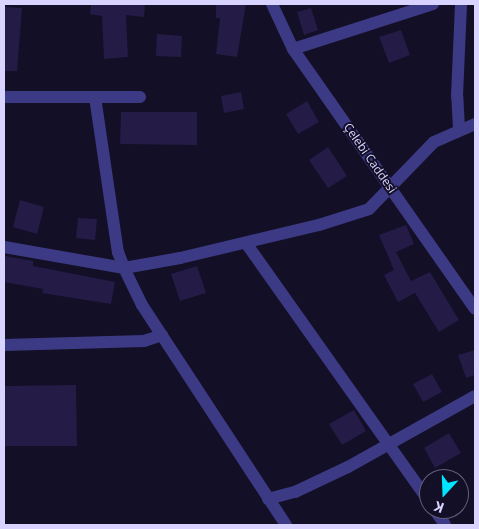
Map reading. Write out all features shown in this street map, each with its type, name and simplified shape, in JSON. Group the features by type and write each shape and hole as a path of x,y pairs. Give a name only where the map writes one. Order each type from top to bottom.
{"street":[{"name":"Çelebi Caddesi","path":"272,4 293,49 475,309"},
{"path":"293,49 433,4"},
{"path":"460,128 457,96 461,4"},
{"path":"4,97 140,97"},
{"path":"95,97 118,252 124,268 162,335 286,525"},
{"path":"4,247 124,268 246,243 370,209 389,186 434,142 460,128 475,124"},
{"path":"246,243 391,444 419,486"},
{"path":"4,345 144,341 162,335"},
{"path":"268,499 295,492 391,444 475,396"}],"building":[{"path":"91,4 145,4 144,17 126,15 128,57 104,59 102,16 90,14"},
{"path":"216,4 246,4 237,57 216,54 220,18 216,18"},
{"path":"4,7 22,8 17,71 4,71"},
{"path":"311,8 318,30 304,35 297,12"},
{"path":"401,30 410,55 389,63 379,37"},
{"path":"157,34 182,36 181,57 156,56"},
{"path":"241,92 244,109 224,113 221,96"},
{"path":"307,101 319,122 298,134 286,114"},
{"path":"121,112 197,112 197,145 120,144"},
{"path":"328,147 347,176 328,188 309,160"},
{"path":"20,200 44,207 37,234 13,227"},
{"path":"78,218 97,219 95,240 76,238"},
{"path":"406,225 414,244 396,252 411,281 430,272 459,320 439,332 415,293 398,302 384,275 394,270 379,235"},
{"path":"5,256 33,261 33,266 115,282 111,304 42,293 43,289 4,282"},
{"path":"197,266 206,293 180,301 171,274"},
{"path":"475,350 475,375 466,378 458,355"},
{"path":"432,374 442,392 423,402 413,384"},
{"path":"76,385 77,446 4,446 4,386"},
{"path":"354,410 366,431 342,445 329,424"},
{"path":"449,433 461,453 435,468 424,448"}]}
